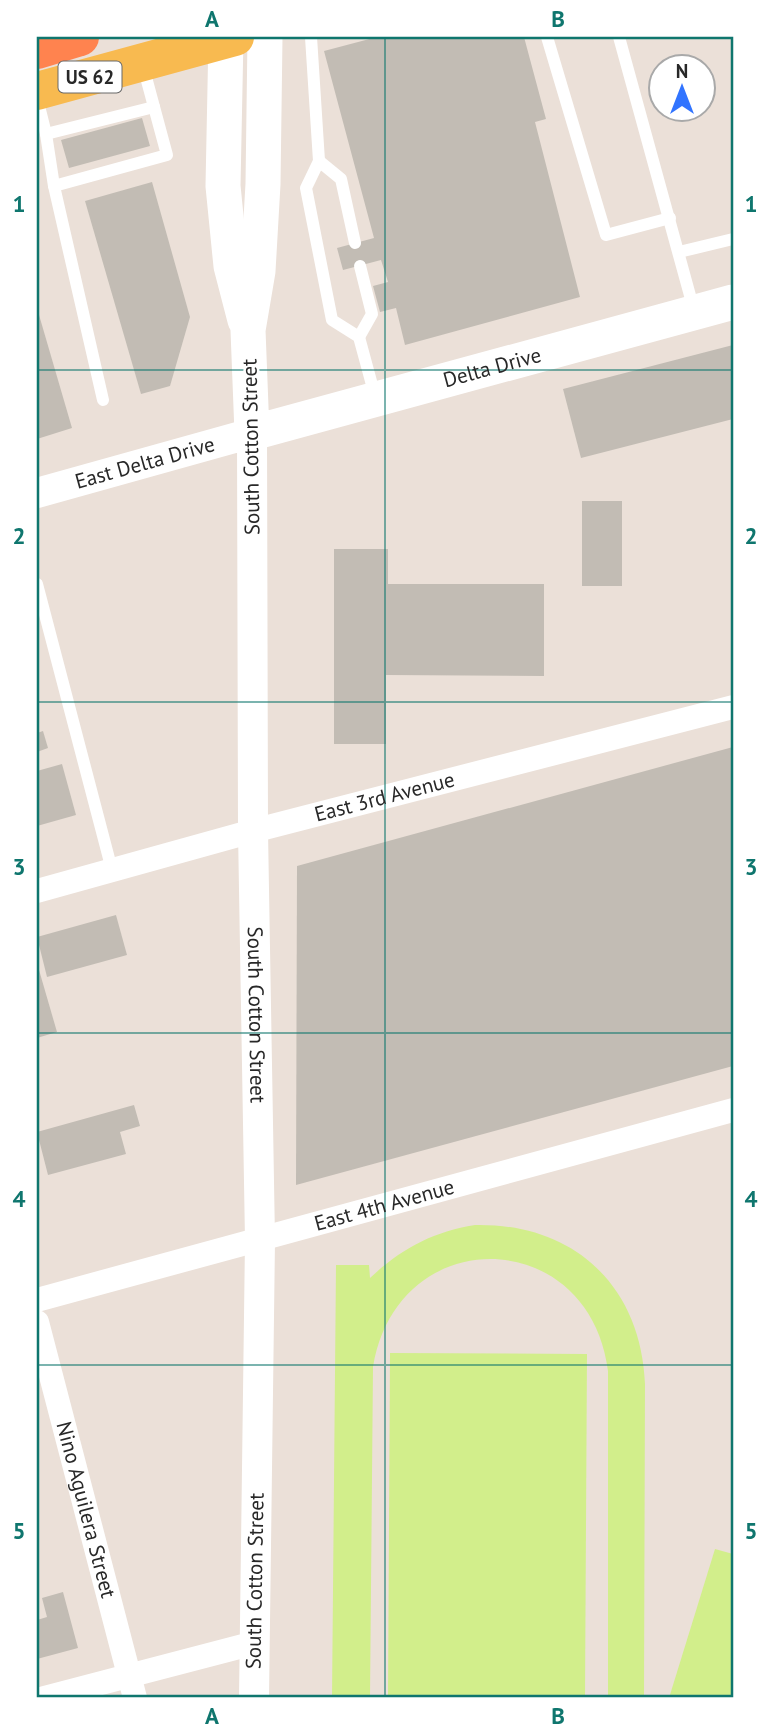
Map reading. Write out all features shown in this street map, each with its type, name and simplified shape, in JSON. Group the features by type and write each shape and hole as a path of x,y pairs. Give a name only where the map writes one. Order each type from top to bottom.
{"highway":[{"path":"37,50 80,37"}],"main road":[{"name":"South Cotton Street","path":"226,37 223,186 231,266 248,330"},
{"name":"US 62","path":"37,91 235,37"},
{"name":"South Cotton Street","path":"251,433 248,330 258,271 265,37"},
{"name":"Delta Drive","path":"251,433 733,303"}],"street":[{"name":"East Delta Drive","path":"37,493 251,433"},
{"name":"South Cotton Street","path":"251,433 253,831 260,1240 254,1698"},
{"name":"East 3rd Avenue","path":"37,891 253,831 733,707"},
{"name":"East 4th Avenue","path":"37,1300 733,1110"},
{"name":"Nino Aguilera Street","path":"37,1322 132,1687"},
{"path":"44,1698 132,1687 254,1643"}],"lane":[{"path":"310,37 319,161 306,188 332,320 359,337 376,400"},
{"path":"547,37 606,235 670,218"},
{"path":"619,37 695,313"},
{"path":"54,186 99,174 141,155 167,155 142,62"},
{"path":"37,98 54,186 103,400"},
{"path":"46,134 88,128 132,117 154,107"},
{"path":"95,160 99,174"},
{"path":"319,161 341,179 355,243"},
{"path":"679,252 733,239"},
{"path":"359,337 372,314 360,266"},
{"path":"37,584 112,870"}],"green space":[{"path":"475,1225 510,1227 542,1235 571,1248 595,1267 615,1290 631,1317 641,1349 645,1384 644,1698 608,1698 608,1371 593,1323 567,1288 532,1267 492,1259 453,1265 417,1285 389,1319 373,1367 370,1698 332,1698 336,1265 369,1265 370,1278 393,1258 418,1243 445,1232"},
{"path":"390,1353 587,1354 585,1698 388,1698"},
{"path":"715,1549 733,1554 733,1698 669,1698"}],"building":[{"path":"377,37 524,37 546,119 535,122 580,297 405,345 396,308 380,312 373,286 388,282 381,260 343,270 337,248 374,238 324,51"},
{"path":"142,118 150,146 69,168 61,140"},
{"path":"152,182 190,317 170,386 141,394 85,201"},
{"path":"37,308 72,428 37,439"},
{"path":"733,345 733,419 581,458 563,389"},
{"path":"582,501 622,501 622,586 582,586"},
{"path":"334,549 388,549 388,584 544,584 544,676 386,675 386,744 334,744"},
{"path":"43,731 48,748 37,752 37,733"},
{"path":"733,747 733,1066 296,1185 297,866"},
{"path":"62,764 76,815 37,826 37,771"},
{"path":"116,915 127,955 47,977 37,937"},
{"path":"37,963 57,1032 37,1038"},
{"path":"134,1105 140,1126 120,1132 126,1154 48,1175 37,1132"},
{"path":"63,1592 78,1648 37,1659 37,1620 47,1617 42,1598"}]}
